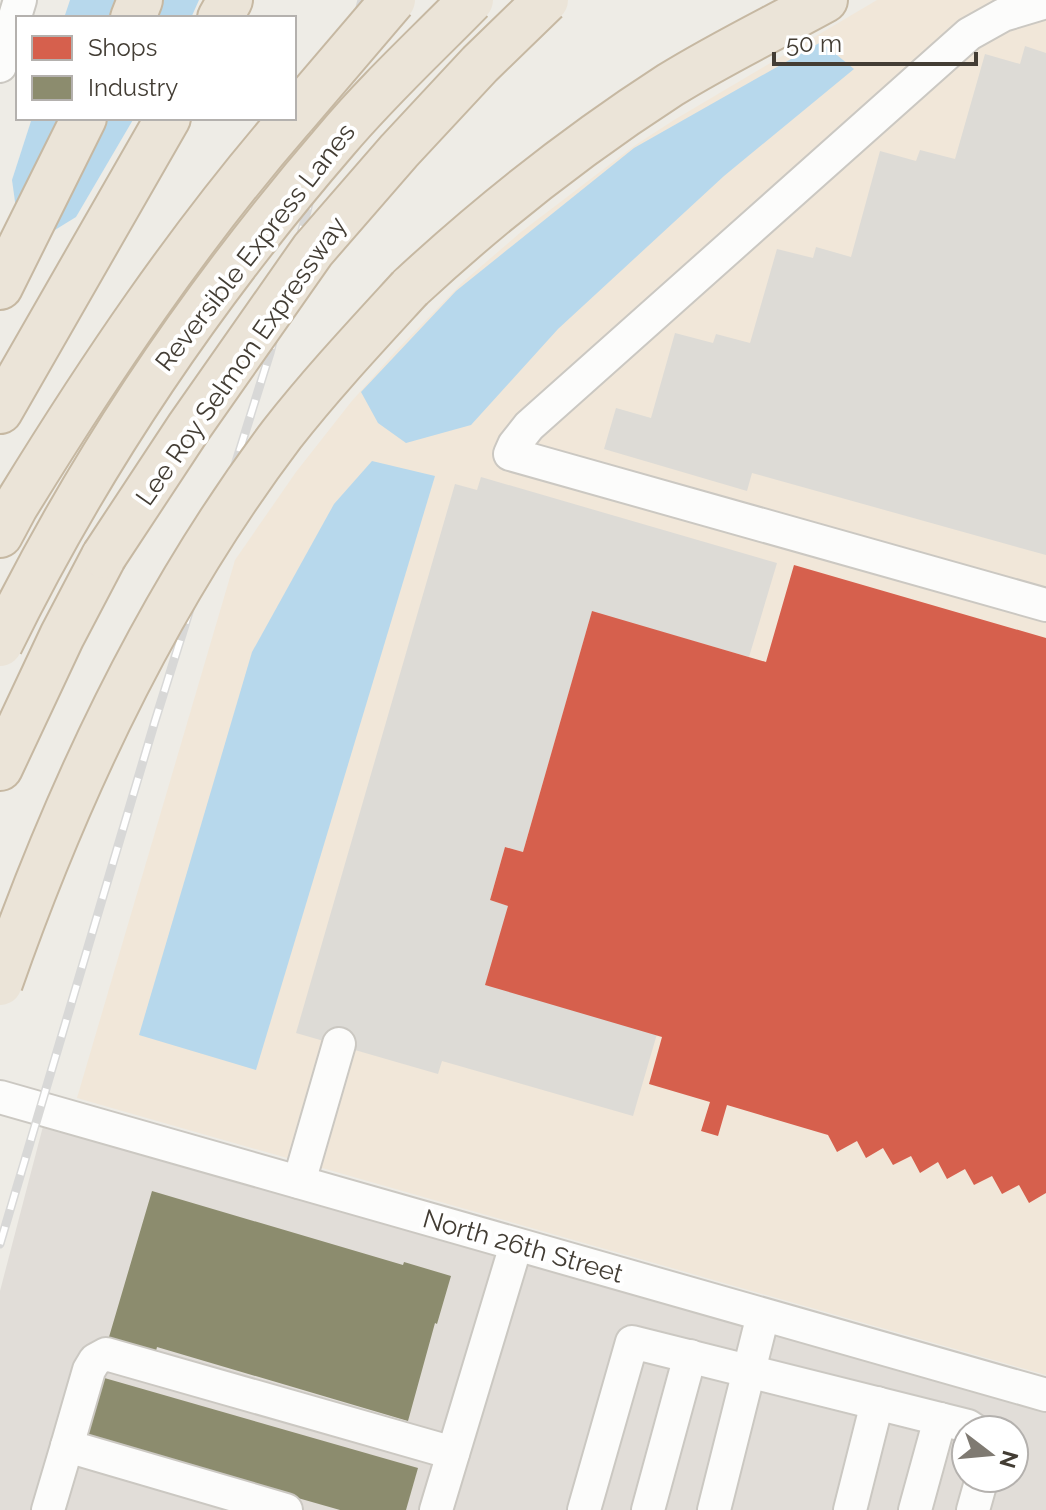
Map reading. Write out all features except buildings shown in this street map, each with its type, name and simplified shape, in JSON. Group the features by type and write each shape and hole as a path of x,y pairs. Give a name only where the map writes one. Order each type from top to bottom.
{"highway":[{"path":"296,113 393,0"},
{"name":"Reversible Express Lanes","path":"0,644 29,585 97,466 165,360 225,277 337,138 471,0"},
{"name":"Lee Roy Selmon Expressway","path":"0,768 62,636 104,556 189,427 313,250 480,64 546,0"},
{"path":"0,983 46,859 79,782 138,666 195,563 239,494 283,433 339,366 410,288 512,198 596,135 672,84 825,0"},
{"path":"0,287 83,120"},
{"path":"0,411 167,120"},
{"path":"0,535 102,367 173,265 290,120"}],"street":[{"path":"0,66 20,0"},
{"path":"1046,2 1011,11 969,34 529,426 510,454 1046,605"},
{"path":"299,1182 339,1044"},
{"name":"North 26th Street","path":"0,1097 1046,1395"},
{"path":"436,1510 516,1245"},
{"path":"714,1510 763,1315"},
{"path":"584,1510 632,1342 950,1422"},
{"path":"48,1510 89,1370 95,1360 106,1354 453,1453"},
{"path":"648,1510 690,1356"},
{"path":"850,1510 877,1403"},
{"path":"915,1510 940,1419"},
{"path":"67,1446 286,1510"}],"shaded area":[{"path":"877,0 1046,0 1046,1375 77,1098 235,560 296,472 396,351 463,282 521,232 634,146"},
{"path":"1025,46 1046,53 1046,555 752,473 747,491 604,449 616,408 651,418 675,333 713,343 716,334 750,343 777,249 813,258 816,247 851,257 880,151 916,161 920,150 955,159 985,54 1020,64"},
{"path":"481,477 777,563 749,657 592,612 523,852 505,847 490,900 508,906 657,1034 633,1116 442,1061 438,1074 296,1033 455,484 477,490"},
{"path":"47,1111 1046,1411 1046,1510 0,1510 0,1291"}],"water":[{"path":"70,0 199,0 192,16 65,16"},
{"path":"821,42 854,69 724,176 558,329 471,425 406,443 378,423 361,392 456,291 634,148"},
{"path":"31,120 133,120 76,217 50,233 17,216 12,180"},
{"path":"372,461 435,476 256,1070 139,1035 252,652 334,504"}],"railway":[{"path":"0,1244 155,721 270,353 362,0"}]}
